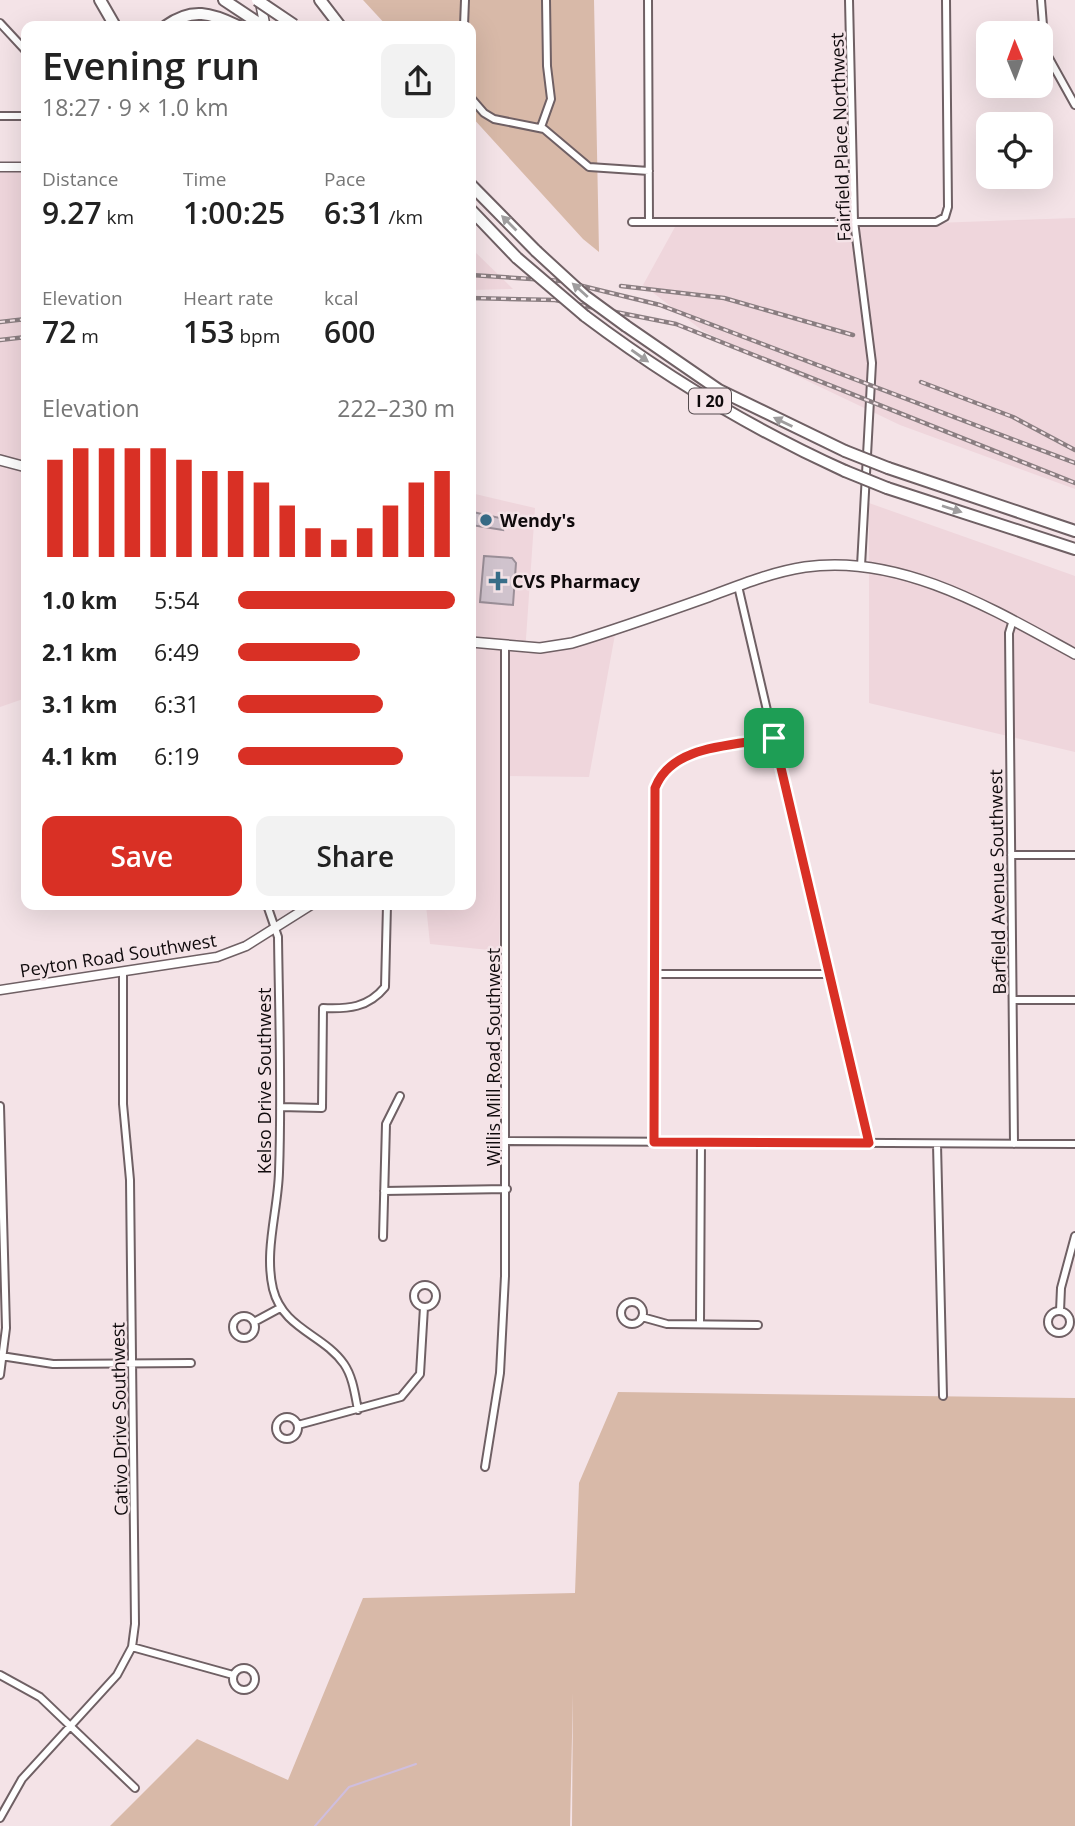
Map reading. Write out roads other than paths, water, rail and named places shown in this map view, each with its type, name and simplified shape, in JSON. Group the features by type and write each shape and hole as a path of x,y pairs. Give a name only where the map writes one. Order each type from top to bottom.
{"highway":[{"path":"100,0 112,21"},
{"path":"224,0 256,21"},
{"path":"259,0 287,21"},
{"path":"320,0 336,21"},
{"path":"174,21 183,16 202,12 225,21"},
{"path":"476,185 482,195"},
{"name":"I 20","path":"476,190 585,296 719,390 845,451 1075,531"},
{"name":"I 20","path":"476,215 517,258 584,316 683,385 793,448 887,488 1075,549"}],"main road":[{"path":"259,0 263,21"},
{"path":"0,460 21,466"},
{"path":"476,643 540,648 572,643 738,586 804,567 861,566 911,577 1013,620 1075,653"}],"street":[{"path":"464,21 465,0"},
{"path":"541,127 551,99 547,66 546,0"},
{"path":"648,0 649,222"},
{"name":"Fairfield Place Northwest","path":"849,0 854,221 872,363 861,566"},
{"path":"632,222 936,222 944,217 948,207 946,0"},
{"path":"1041,0 1045,51 1075,106"},
{"path":"0,23 21,46"},
{"path":"476,104 494,119 541,127 589,167 649,172"},
{"path":"0,116 21,116"},
{"path":"0,167 21,167"},
{"path":"738,586 869,1143"},
{"name":"Barfield Avenue Southwest","path":"1013,620 1009,633 1014,1144"},
{"name":"Willis Mill Road Southwest","path":"485,1467 500,1373 507,1189 505,646"},
{"path":"654,1142 653,799 659,778 669,765 685,755 774,738"},
{"path":"1011,855 1075,855"},
{"name":"Kelso Drive Southwest","path":"270,910 276,926 280,1107 279,1175 272,1236 273,1286 280,1308"},
{"name":"Peyton Road Southwest","path":"0,990 217,957 246,946 303,910"},
{"path":"280,1107 322,1108 323,1007 349,1009 368,1003 385,987 387,910"},
{"name":"Cativo Drive Southwest","path":"0,1818 23,1779 117,1675 132,1647 135,1624 130,1180 123,1104 123,972"},
{"path":"654,974 830,974"},
{"path":"1013,1000 1075,1000"},
{"path":"383,1237 386,1124 400,1097"},
{"path":"0,1106 6,1328 0,1375"},
{"path":"507,1141 1075,1144"},
{"path":"700,1324 701,1142"},
{"path":"937,1144 943,1396"},
{"path":"384,1194 507,1189"},
{"path":"1060,1311 1061,1287 1075,1236"},
{"path":"298,1425 401,1397 421,1374 424,1307"},
{"path":"254,1322 280,1308 295,1325 336,1354 346,1367 358,1410"},
{"path":"642,1317 667,1324 758,1325"},
{"path":"1,1356 53,1364 191,1363"},
{"path":"132,1647 233,1675"},
{"path":"0,1675 29,1688 135,1788"}],"waterway":[{"path":"315,1826 349,1787 416,1764"}],"railway":[{"path":"476,275 562,281 660,305 1075,463"},
{"path":"621,286 724,298 853,335"},
{"path":"476,298 555,300 676,324 1075,483"},
{"path":"0,322 21,320"},
{"path":"0,340 21,338"},
{"path":"921,382 1013,417 1075,450"}],"place":[{"name":"Wendy's","path":"486,520"},
{"name":"CVS Pharmacy","path":"498,581"}]}
